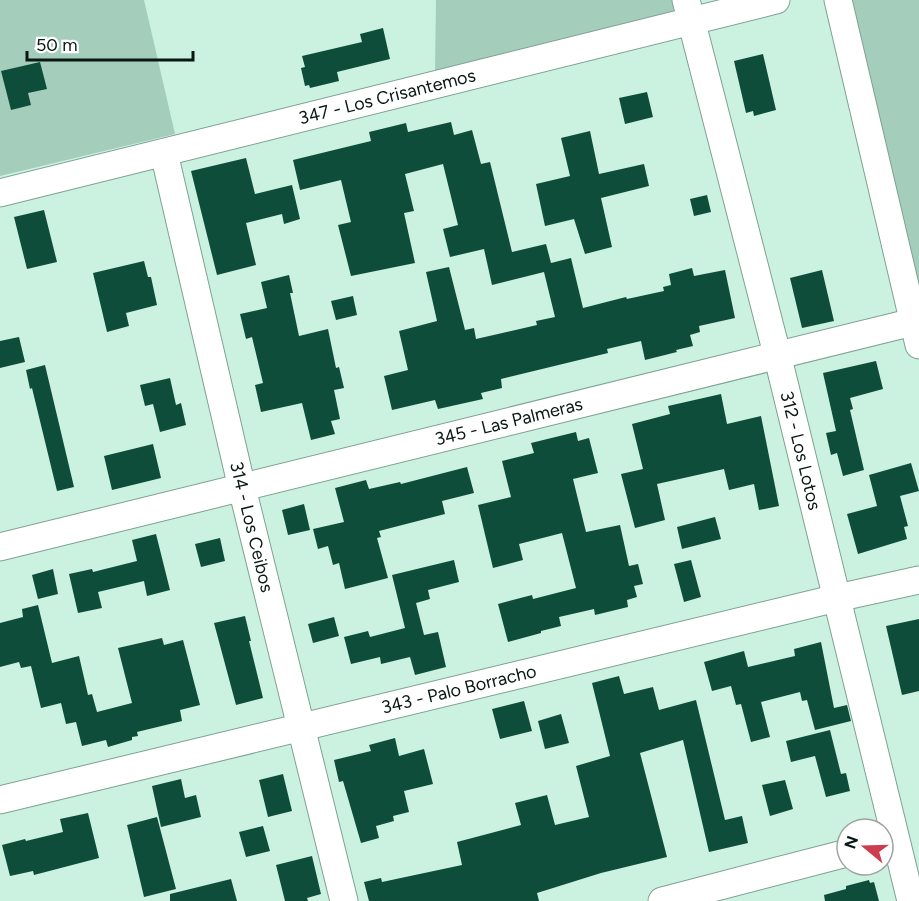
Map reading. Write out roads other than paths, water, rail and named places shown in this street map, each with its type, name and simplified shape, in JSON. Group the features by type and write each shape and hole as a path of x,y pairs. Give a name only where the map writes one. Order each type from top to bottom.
{"street":[{"name":"347 - Los Crisantemos","path":"0,193 164,153 689,11 776,0"},
{"path":"837,0 916,333"},
{"name":"312 - Los Lotos","path":"689,11 899,839 911,901"},
{"name":"314 - Los Ceibos","path":"164,153 242,488 344,901"},
{"name":"345 - Las Palmeras","path":"0,548 777,354 916,333"},
{"name":"343 - Palo Borracho","path":"0,800 919,580"},
{"path":"662,901 835,856"}]}
